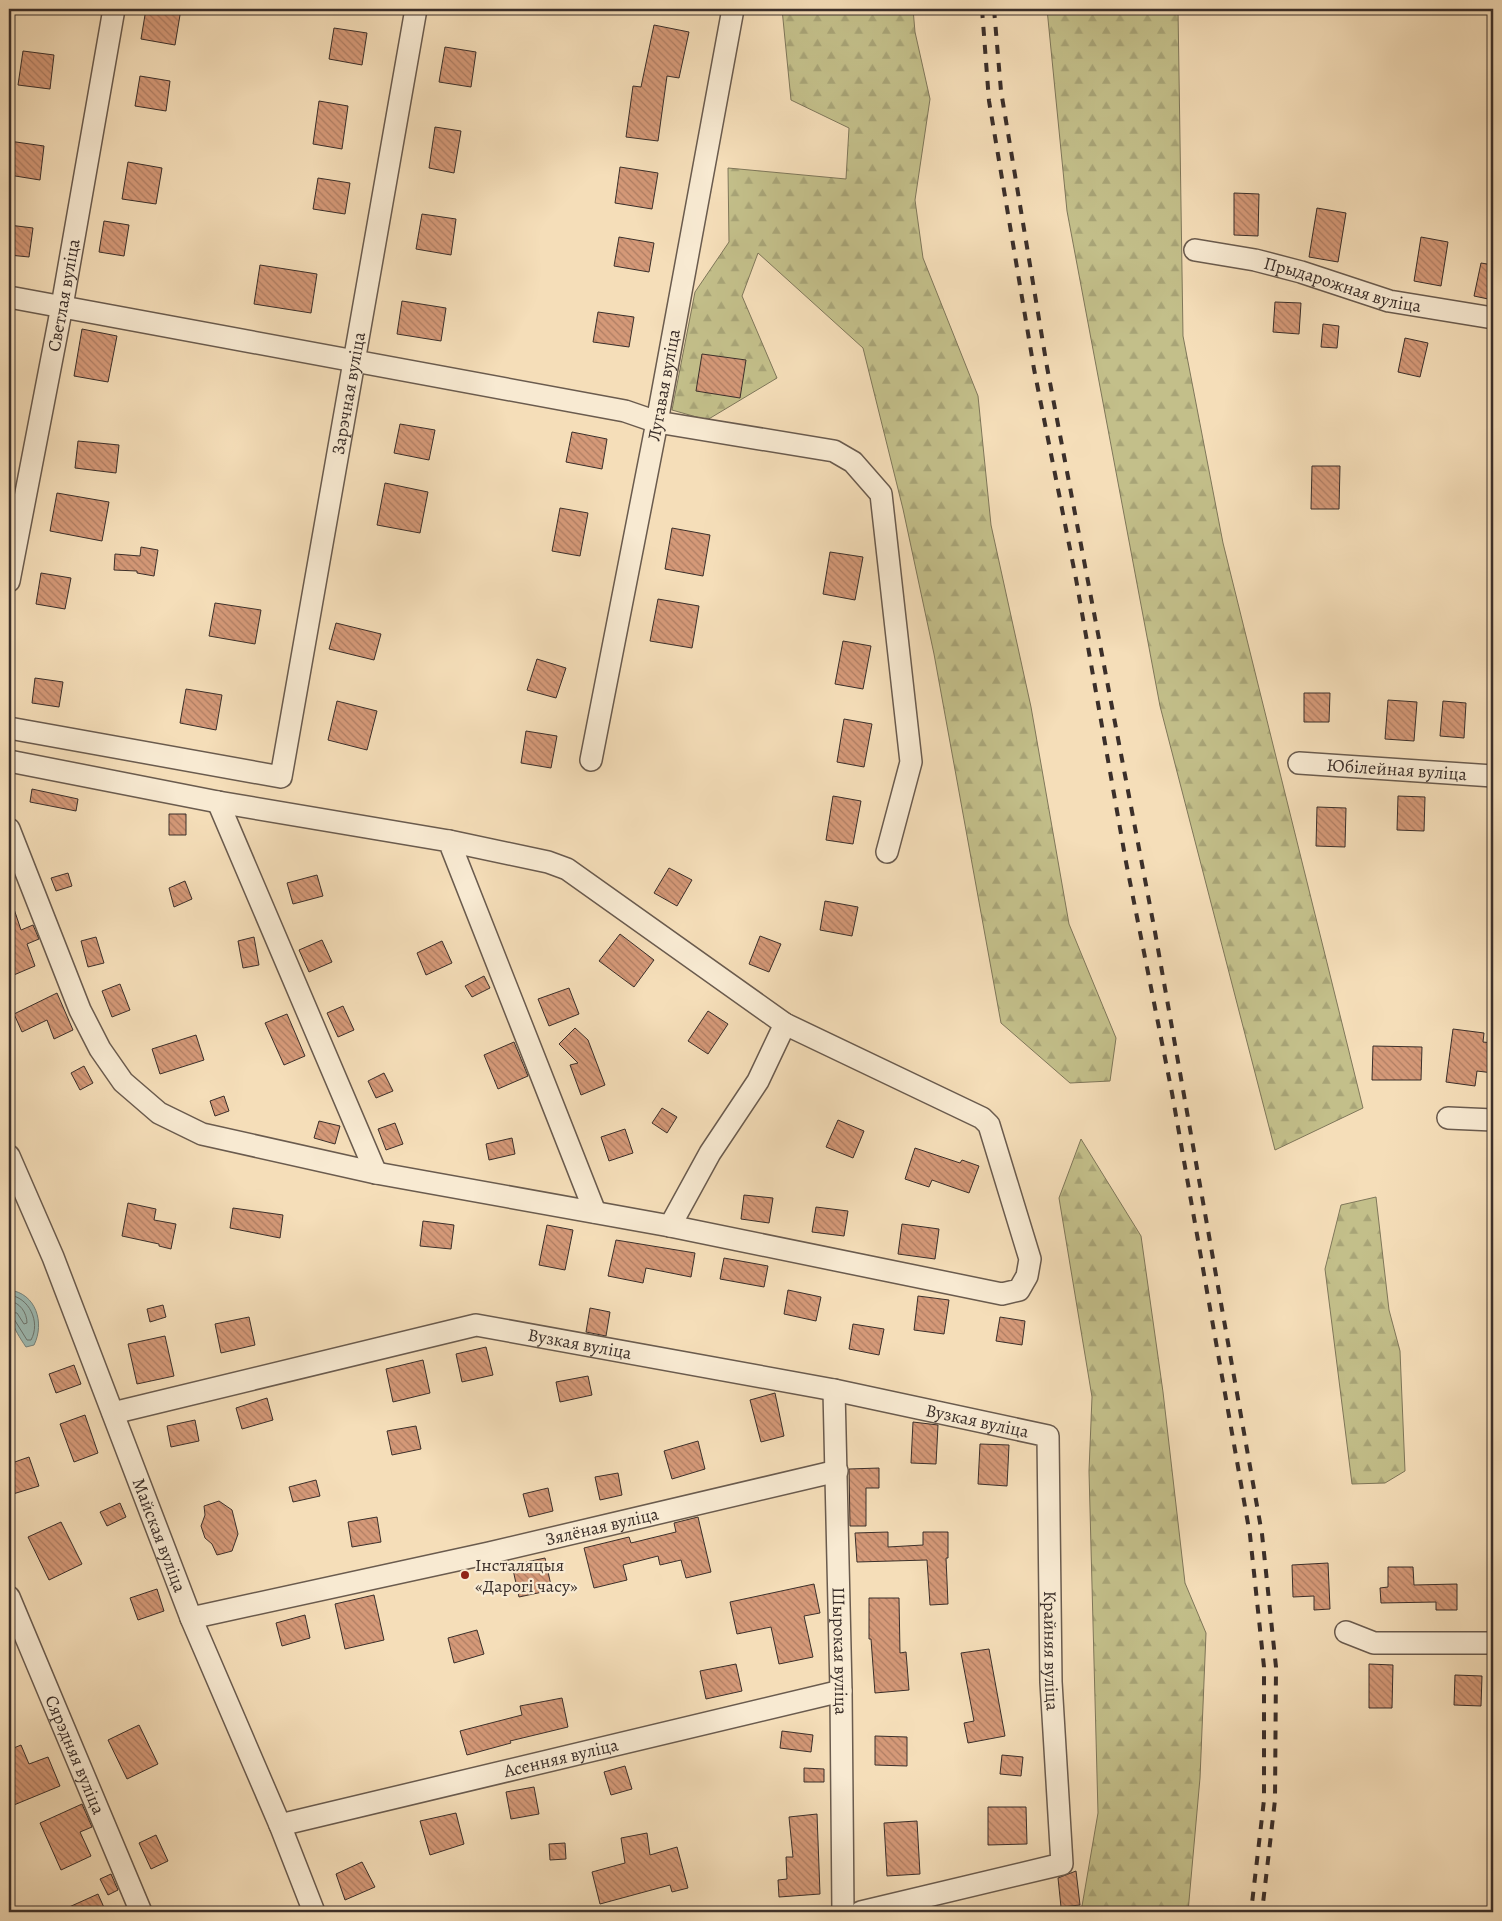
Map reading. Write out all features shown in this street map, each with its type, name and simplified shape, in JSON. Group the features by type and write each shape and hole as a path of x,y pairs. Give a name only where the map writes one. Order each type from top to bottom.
{"street":[{"name":"Светлая вуліца","path":"9,581 62,306 114,9"},
{"name":"Зарэчная вуліца","path":"9,728 281,778 416,9"},
{"name":"Лугавая вуліца","path":"591,760 657,422 733,9"},
{"name":"Прыдарожная вуліца","path":"1195,250 1283,267 1389,301 1493,318"},
{"path":"9,297 625,411 657,422 834,451 853,462 881,494 911,762 887,852"},
{"path":"9,762 218,802 449,841 548,862 567,869 785,1024 982,1118 989,1125 1030,1259 1027,1276 1019,1290 1002,1294 670,1226 376,1173 202,1134 159,1113 123,1082 100,1049 80,1010 9,829"},
{"name":"Юбілейная вуліца","path":"1299,763 1493,776"},
{"path":"218,802 376,1173"},
{"path":"449,841 595,1212"},
{"path":"670,1226 710,1153 758,1081 785,1024"},
{"path":"1448,1118 1493,1120"},
{"name":"Майская вуліца","path":"9,1156 53,1257 191,1618 280,1825 314,1912"},
{"name":"Вузкая вуліца","path":"113,1413 476,1325 834,1390 1048,1436"},
{"name":"Шырокая вуліца","path":"834,1390 841,1691 843,1912"},
{"name":"Крайняя вуліца","path":"860,1912 1062,1864 1051,1682 1048,1436"},
{"name":"Зялёная вуліца","path":"191,1618 489,1552 836,1471"},
{"name":"Сярэдняя вуліца","path":"9,1597 141,1912"},
{"path":"1346,1632 1374,1643 1493,1643"},
{"name":"Асенняя вуліца","path":"280,1825 841,1691"}],"green space":[{"path":"782,9 913,9 915,32 930,99 915,200 923,258 978,396 991,525 1031,707 1069,924 1116,1038 1110,1081 1070,1083 1001,1023 934,654 903,509 863,348 758,253 742,296 777,378 707,420 672,410 695,292 729,242 728,168 846,179 849,128 791,100"},
{"path":"1047,9 1178,9 1183,336 1223,543 1363,1108 1275,1150 1160,706 1067,211"},
{"path":"1081,1139 1141,1236 1163,1392 1185,1583 1206,1633 1200,1778 1188,1912 1081,1912 1098,1813 1089,1471 1092,1397 1059,1198"},
{"path":"1376,1197 1389,1310 1400,1351 1405,1471 1385,1483 1352,1484 1325,1269 1341,1205"}],"water":[{"path":"9,1290 18,1292 26,1297 36,1310 39,1328 34,1345 26,1347 14,1327 10,1314"}],"building":[{"path":"146,9 181,9 175,45 141,39"},
{"path":"654,25 689,32 679,78 667,76 658,141 626,137 633,86 641,87"},
{"path":"334,28 367,33 362,65 329,59"},
{"path":"445,47 476,52 471,87 439,82"},
{"path":"23,51 54,55 50,89 18,85"},
{"path":"140,76 170,81 166,111 135,106"},
{"path":"319,101 348,106 342,149 313,144"},
{"path":"435,127 461,131 454,173 429,168"},
{"path":"9,141 44,146 40,180 9,175"},
{"path":"128,162 162,168 156,204 122,199"},
{"path":"620,167 658,173 652,209 615,203"},
{"path":"318,178 350,183 345,214 313,209"},
{"path":"1234,193 1259,194 1258,236 1234,235"},
{"path":"1317,208 1346,213 1338,262 1309,257"},
{"path":"422,214 456,219 451,255 416,249"},
{"path":"104,221 129,225 124,256 99,252"},
{"path":"9,225 33,228 29,257 9,255"},
{"path":"619,237 654,243 649,272 614,266"},
{"path":"1421,237 1448,242 1441,286 1414,281"},
{"path":"1481,263 1493,265 1493,300 1474,296"},
{"path":"260,265 317,274 311,313 254,304"},
{"path":"402,301 446,308 441,341 397,334"},
{"path":"1275,302 1301,303 1299,334 1273,332"},
{"path":"598,312 634,317 629,347 593,342"},
{"path":"1323,324 1339,326 1337,348 1321,347"},
{"path":"82,329 117,336 108,382 74,376"},
{"path":"1405,338 1428,343 1420,377 1398,372"},
{"path":"702,354 746,360 740,398 696,391"},
{"path":"400,424 435,430 429,460 394,453"},
{"path":"572,432 607,439 602,469 566,462"},
{"path":"78,441 119,445 116,473 75,468"},
{"path":"1312,466 1340,466 1339,509 1311,509"},
{"path":"385,483 428,492 420,533 377,525"},
{"path":"57,493 109,502 102,541 50,531"},
{"path":"560,508 588,513 580,556 552,551"},
{"path":"672,528 710,535 703,576 665,569"},
{"path":"141,547 158,550 154,576 137,573 137,571 114,570 115,554 140,556"},
{"path":"830,552 863,557 855,600 823,594"},
{"path":"41,573 71,578 65,609 36,604"},
{"path":"658,599 699,606 692,648 650,641"},
{"path":"215,603 261,610 255,644 209,636"},
{"path":"336,623 381,634 374,660 329,649"},
{"path":"843,641 871,646 863,689 835,684"},
{"path":"537,659 566,668 556,698 527,690"},
{"path":"35,678 63,682 59,707 32,703"},
{"path":"186,689 222,695 216,730 180,723"},
{"path":"1304,693 1330,693 1329,722 1304,722"},
{"path":"1388,700 1417,702 1414,741 1385,739"},
{"path":"337,701 377,711 367,750 328,740"},
{"path":"1443,701 1466,703 1464,738 1440,736"},
{"path":"844,719 872,724 864,767 837,762"},
{"path":"526,731 557,736 551,768 521,763"},
{"path":"32,789 78,799 76,811 30,802"},
{"path":"833,796 861,801 853,844 826,840"},
{"path":"1398,796 1425,797 1424,831 1397,830"},
{"path":"1317,807 1346,808 1345,847 1316,846"},
{"path":"169,814 186,814 186,835 169,835"},
{"path":"669,868 692,880 677,906 654,893"},
{"path":"68,873 72,886 56,891 51,878"},
{"path":"317,875 323,896 293,904 287,883"},
{"path":"185,881 192,899 174,907 169,888"},
{"path":"9,900 11,900 21,930 33,925 39,939 27,944 35,966 9,977"},
{"path":"825,901 858,907 852,936 820,930"},
{"path":"620,934 654,960 634,987 599,961"},
{"path":"760,936 781,944 769,972 749,964"},
{"path":"96,937 104,963 88,967 81,941"},
{"path":"254,937 259,965 243,968 238,941"},
{"path":"322,940 332,962 309,972 299,950"},
{"path":"442,941 452,963 426,975 417,953"},
{"path":"484,976 490,988 472,997 465,986"},
{"path":"120,984 130,1010 112,1017 102,991"},
{"path":"569,988 579,1014 549,1026 538,999"},
{"path":"57,993 73,1030 54,1039 47,1020 22,1032 14,1014"},
{"path":"343,1006 354,1030 338,1037 327,1013"},
{"path":"708,1011 728,1024 708,1054 688,1041"},
{"path":"287,1014 305,1056 284,1065 265,1023"},
{"path":"575,1028 588,1040 605,1085 581,1095 570,1065 578,1063 559,1044"},
{"path":"1453,1029 1484,1033 1483,1042 1493,1043 1493,1073 1477,1071 1475,1086 1446,1082"},
{"path":"196,1035 204,1060 160,1074 152,1049"},
{"path":"514,1042 528,1076 498,1089 484,1055"},
{"path":"1373,1046 1422,1047 1421,1080 1372,1080"},
{"path":"84,1066 93,1083 80,1090 71,1073"},
{"path":"384,1073 393,1091 376,1098 368,1081"},
{"path":"224,1096 229,1111 215,1116 210,1101"},
{"path":"662,1108 677,1117 667,1133 652,1123"},
{"path":"838,1120 864,1131 853,1158 826,1147"},
{"path":"319,1121 340,1126 335,1144 314,1138"},
{"path":"395,1123 403,1144 386,1150 378,1129"},
{"path":"625,1129 633,1153 609,1161 601,1137"},
{"path":"512,1138 515,1154 489,1160 486,1144"},
{"path":"915,1148 960,1163 962,1160 979,1166 969,1193 932,1180 929,1187 905,1179"},
{"path":"744,1195 773,1198 769,1223 741,1219"},
{"path":"128,1203 156,1209 154,1220 176,1224 171,1249 159,1246 159,1244 122,1236"},
{"path":"816,1207 848,1211 844,1236 812,1232"},
{"path":"233,1208 283,1215 280,1238 230,1228"},
{"path":"423,1221 454,1225 451,1249 420,1246"},
{"path":"902,1224 939,1229 935,1259 898,1254"},
{"path":"547,1225 573,1230 565,1270 539,1265"},
{"path":"616,1240 695,1253 691,1277 646,1268 643,1283 608,1276"},
{"path":"724,1258 768,1266 764,1287 720,1279"},
{"path":"788,1290 821,1297 816,1321 784,1314"},
{"path":"918,1296 949,1300 944,1334 914,1330"},
{"path":"163,1305 166,1317 150,1322 147,1309"},
{"path":"590,1308 610,1312 606,1336 586,1332"},
{"path":"249,1317 255,1345 221,1353 215,1324"},
{"path":"1000,1317 1025,1321 1022,1345 996,1341"},
{"path":"853,1324 884,1329 879,1355 849,1349"},
{"path":"165,1336 174,1376 137,1384 128,1344"},
{"path":"486,1347 493,1375 462,1382 456,1354"},
{"path":"423,1360 430,1393 393,1402 386,1369"},
{"path":"74,1365 81,1384 56,1393 49,1374"},
{"path":"588,1376 592,1395 560,1402 556,1382"},
{"path":"775,1393 784,1436 761,1442 750,1400"},
{"path":"267,1398 273,1420 242,1429 236,1408"},
{"path":"85,1415 98,1453 74,1462 60,1424"},
{"path":"195,1420 199,1441 171,1447 167,1426"},
{"path":"913,1422 938,1425 936,1464 911,1463"},
{"path":"416,1426 421,1449 392,1455 387,1431"},
{"path":"698,1441 705,1469 672,1479 664,1451"},
{"path":"980,1444 1009,1445 1007,1486 978,1484"},
{"path":"29,1457 39,1486 13,1494 9,1482 9,1464"},
{"path":"879,1468 879,1488 866,1488 866,1526 850,1526 849,1469"},
{"path":"618,1473 622,1495 600,1500 595,1477"},
{"path":"316,1480 320,1496 293,1502 289,1487"},
{"path":"548,1488 553,1511 529,1517 523,1494"},
{"path":"219,1501 232,1510 238,1534 232,1551 217,1555 212,1544 205,1538 201,1526 205,1515 204,1506"},
{"path":"120,1503 126,1517 107,1526 100,1512"},
{"path":"377,1517 381,1542 352,1547 348,1522"},
{"path":"698,1517 711,1572 686,1578 681,1560 660,1565 658,1556 623,1565 627,1580 594,1588 584,1548 629,1537 631,1543 676,1532 674,1523"},
{"path":"61,1522 82,1564 49,1580 28,1537"},
{"path":"888,1532 888,1547 923,1545 923,1532 948,1532 948,1558 946,1558 948,1604 930,1605 927,1560 857,1562 855,1533"},
{"path":"545,1558 552,1590 519,1597 512,1565"},
{"path":"1328,1563 1330,1609 1314,1610 1314,1596 1293,1597 1292,1565"},
{"path":"1388,1567 1413,1567 1414,1585 1457,1584 1457,1610 1436,1610 1436,1602 1381,1603 1380,1588 1388,1587"},
{"path":"814,1584 820,1613 804,1616 813,1657 779,1664 771,1627 737,1634 730,1602"},
{"path":"157,1589 164,1611 138,1620 130,1598"},
{"path":"374,1595 384,1640 345,1649 335,1604"},
{"path":"869,1598 899,1598 900,1653 906,1652 909,1690 875,1693 871,1639 869,1639"},
{"path":"305,1615 310,1638 282,1646 276,1623"},
{"path":"477,1630 484,1654 454,1663 448,1638"},
{"path":"989,1649 1005,1736 968,1743 964,1723 974,1721 961,1653"},
{"path":"736,1664 742,1691 706,1699 700,1671"},
{"path":"1369,1664 1393,1665 1392,1708 1369,1708"},
{"path":"1455,1675 1482,1676 1481,1706 1454,1705"},
{"path":"562,1698 568,1727 510,1741 511,1743 467,1755 460,1731 522,1715 520,1706"},
{"path":"139,1725 158,1764 127,1779 108,1740"},
{"path":"782,1731 813,1735 811,1752 780,1748"},
{"path":"875,1736 907,1737 907,1766 875,1765"},
{"path":"21,1745 29,1764 48,1757 60,1786 9,1807 9,1750"},
{"path":"1002,1755 1023,1757 1021,1776 1000,1774"},
{"path":"625,1766 632,1789 611,1795 604,1772"},
{"path":"804,1768 824,1769 824,1782 804,1782"},
{"path":"534,1787 539,1814 511,1819 506,1792"},
{"path":"82,1804 92,1827 80,1832 91,1856 61,1870 40,1823"},
{"path":"988,1807 1026,1807 1027,1844 988,1845"},
{"path":"456,1813 464,1844 430,1855 420,1821"},
{"path":"817,1814 820,1894 779,1897 778,1880 787,1879 786,1857 793,1857 789,1817"},
{"path":"917,1821 920,1874 887,1876 884,1823"},
{"path":"647,1833 650,1855 677,1847 688,1888 672,1892 670,1885 600,1904 592,1872 625,1863 621,1838"},
{"path":"156,1835 168,1861 151,1869 139,1843"},
{"path":"565,1843 566,1859 550,1860 549,1844"},
{"path":"362,1862 375,1887 345,1900 336,1874"},
{"path":"1076,1871 1080,1905 1061,1907 1058,1878"},
{"path":"111,1874 118,1890 108,1895 100,1879"},
{"path":"98,1894 106,1912 58,1912"}],"railway":[{"path":"982,9 989,101 1034,369 1076,579 1126,862 1172,1093 1250,1535 1264,1667 1264,1800 1251,1912"},
{"path":"994,9 1001,91 1047,367 1155,932 1262,1534 1276,1667 1275,1800 1262,1912"}],"place":[{"name":"Інсталяцыя «Дарогі часу»","path":"465,1575"}]}
